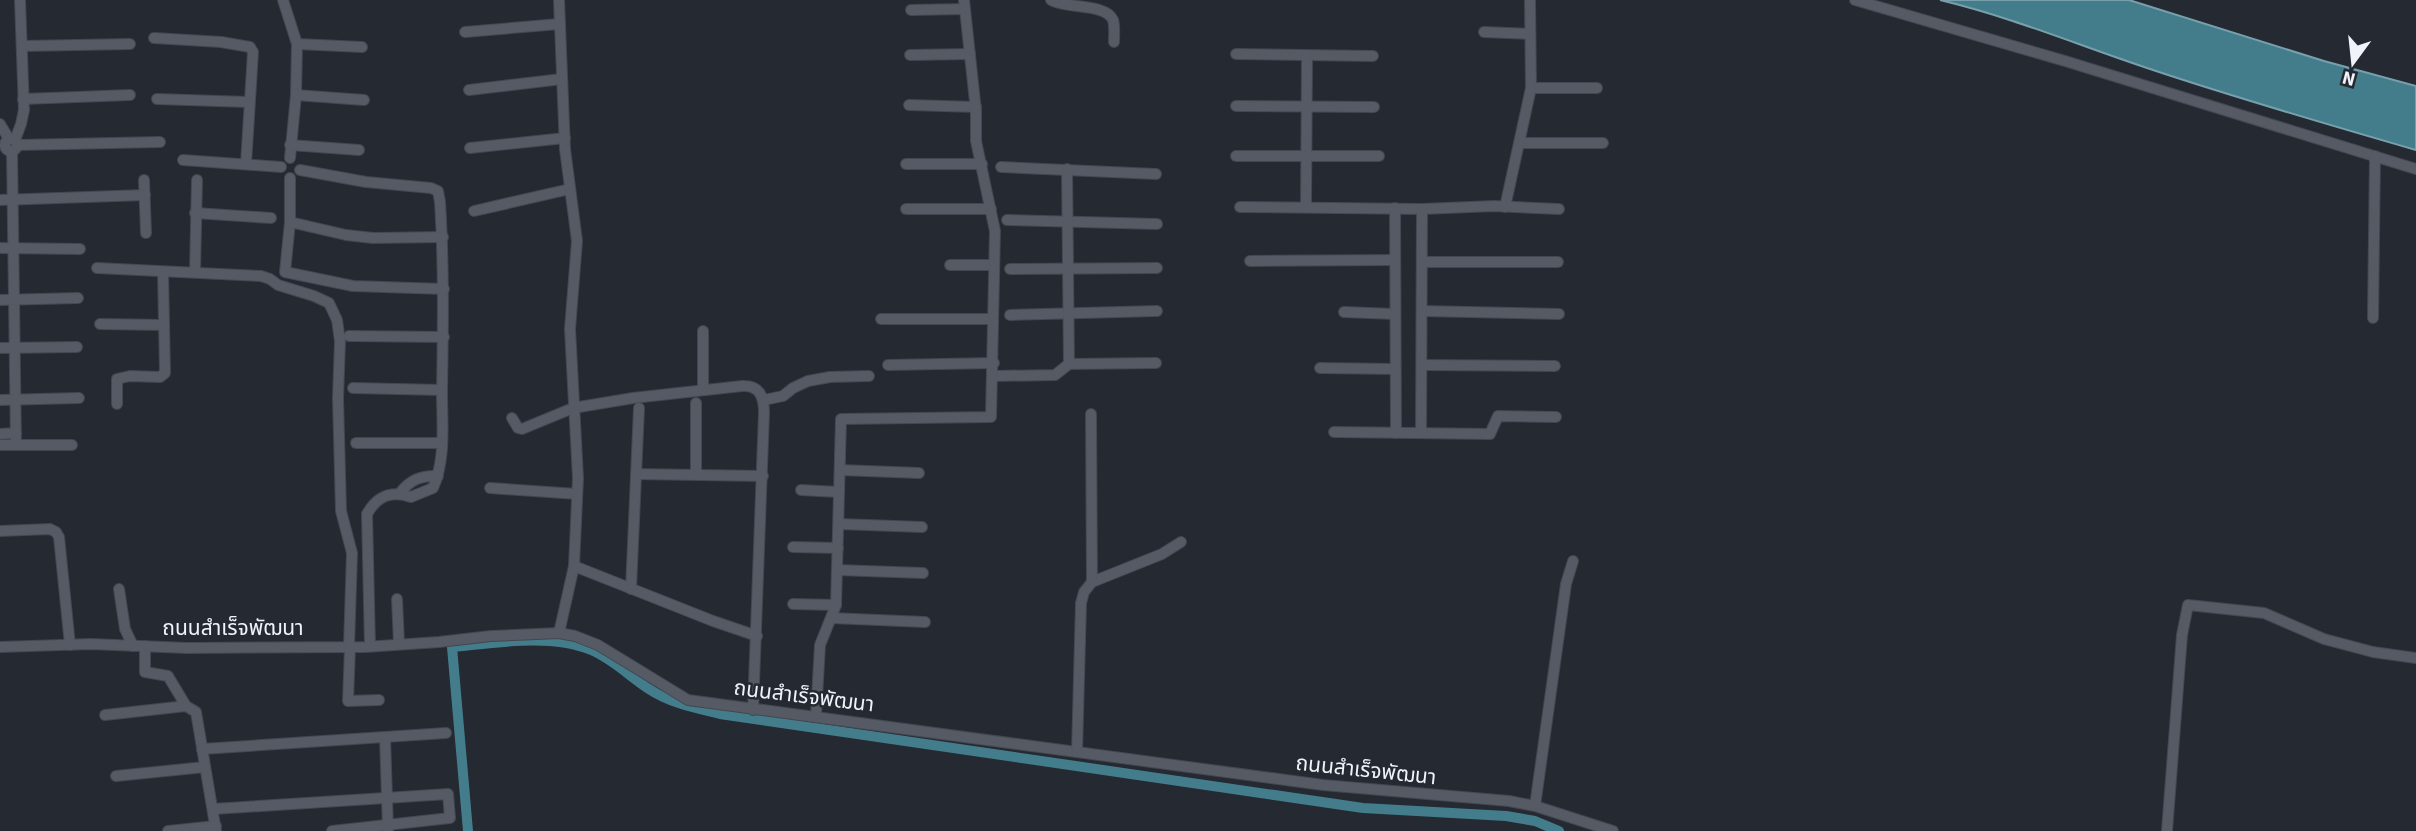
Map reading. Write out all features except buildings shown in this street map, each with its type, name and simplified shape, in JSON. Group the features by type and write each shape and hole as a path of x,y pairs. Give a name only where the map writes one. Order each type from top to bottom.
{"street":[{"path":"9,145 21,124 23,99 20,0"},
{"path":"283,0 297,44 290,158"},
{"path":"559,0 565,138 577,241 570,329 577,494 574,566 559,633"},
{"path":"1051,0 1061,5 1092,8 1110,15 1114,21 1114,42"},
{"path":"1505,207 1531,88 1530,0"},
{"path":"1855,0 2416,169"},
{"path":"816,715 820,645 836,605 841,419 991,417 995,231 976,141 976,107 964,5 911,10"},
{"path":"465,32 559,24"},
{"path":"1484,32 1530,34"},
{"path":"154,38 221,42 250,47 253,52 246,164"},
{"path":"23,47 130,44"},
{"path":"297,44 362,47"},
{"path":"910,55 970,54"},
{"path":"1236,54 1373,56"},
{"path":"1306,206 1307,56"},
{"path":"469,90 562,79"},
{"path":"1531,88 1597,88"},
{"path":"296,94 364,100"},
{"path":"23,99 130,95"},
{"path":"157,99 248,102"},
{"path":"909,105 976,107"},
{"path":"1236,106 1374,107"},
{"path":"0,124 9,145 13,199 16,439"},
{"path":"470,148 565,138"},
{"path":"9,145 160,142"},
{"path":"1520,143 1603,143"},
{"path":"290,145 359,150"},
{"path":"1236,156 1379,156"},
{"path":"2372,318 2375,156"},
{"path":"290,158 298,161 300,170 296,176 290,178 284,175 281,167 282,163 290,158"},
{"path":"183,160 281,167"},
{"path":"905,164 982,163"},
{"path":"1001,167 1156,174"},
{"path":"1067,169 1069,364"},
{"path":"300,170 438,191 443,237 444,289 438,476 425,475 407,484 400,493 380,497 367,514 370,646"},
{"path":"290,178 290,222 285,272 353,286 444,289"},
{"path":"144,180 146,233"},
{"path":"195,272 197,180"},
{"path":"474,211 570,189"},
{"path":"0,200 145,195"},
{"path":"1240,206 1559,209"},
{"path":"1395,208 1396,433"},
{"path":"906,209 990,209"},
{"path":"1421,433 1422,209"},
{"path":"195,214 271,218"},
{"path":"1007,220 1157,224"},
{"path":"290,222 373,238 443,237"},
{"path":"0,248 80,249"},
{"path":"1250,261 1394,260"},
{"path":"1423,262 1558,262"},
{"path":"950,265 994,265"},
{"path":"97,268 261,276 329,303 337,320 340,341 338,398 341,511 352,553 348,701 379,700"},
{"path":"1010,268 1157,268"},
{"path":"117,404 117,379 130,376 160,377 164,373 163,272"},
{"path":"0,300 78,298"},
{"path":"1010,315 1157,311"},
{"path":"1423,311 1559,314"},
{"path":"1344,312 1394,314"},
{"path":"881,319 993,319"},
{"path":"100,324 164,325"},
{"path":"703,331 703,390"},
{"path":"349,336 444,337"},
{"path":"0,348 77,347"},
{"path":"888,365 994,363"},
{"path":"993,376 1055,375 1069,364 1156,363"},
{"path":"1422,365 1555,366"},
{"path":"1321,368 1395,369"},
{"path":"764,400 783,396 808,381 830,377 869,376"},
{"path":"512,418 518,428 522,429 573,408 703,390 751,386 758,390 764,400 753,710"},
{"path":"353,388 442,390"},
{"path":"0,400 79,398"},
{"path":"696,403 696,475"},
{"path":"631,589 639,408"},
{"path":"1091,414 1092,582"},
{"path":"1334,432 1490,434 1498,416 1556,417"},
{"path":"0,433 16,439 72,445"},
{"path":"0,445 16,439"},
{"path":"356,443 441,443"},
{"path":"840,470 919,473"},
{"path":"636,474 762,476"},
{"path":"490,488 577,494"},
{"path":"800,490 839,492"},
{"path":"839,524 922,527"},
{"path":"0,531 50,529 56,531 60,537 70,645"},
{"path":"1077,752 1081,603 1084,592 1092,582 1162,554 1181,542"},
{"path":"793,547 838,548"},
{"path":"1535,806 1566,584 1573,561"},
{"path":"574,566 757,636"},
{"path":"837,570 923,573"},
{"path":"120,589 125,629 133,646"},
{"path":"397,599 399,644"},
{"path":"793,604 836,605"},
{"path":"2167,831 2182,635 2188,605 2264,613 2323,639 2373,652 2416,658"},
{"path":"831,618 925,622"},
{"name":"ถนนสำเร็จพัฒนา","path":"0,647 349,647 559,633 598,645 688,700 753,710 816,715 1322,785 1509,801 1535,806 1613,831"},
{"path":"145,646 145,672 168,676 186,706 196,712 216,828 168,831"},
{"path":"105,715 186,706"},
{"path":"202,749 446,733"},
{"path":"385,737 387,828"},
{"path":"116,776 205,767"},
{"path":"213,809 448,794 450,818 387,828 332,831"}],"water":[{"path":"1940,0 2129,0 2324,61 2416,86 2416,150 2214,90 2019,23"}],"waterway":[{"path":"468,831 452,647 541,641 591,650 607,658 657,694 720,714 1363,808 1506,816 1535,821 1559,831"}]}
